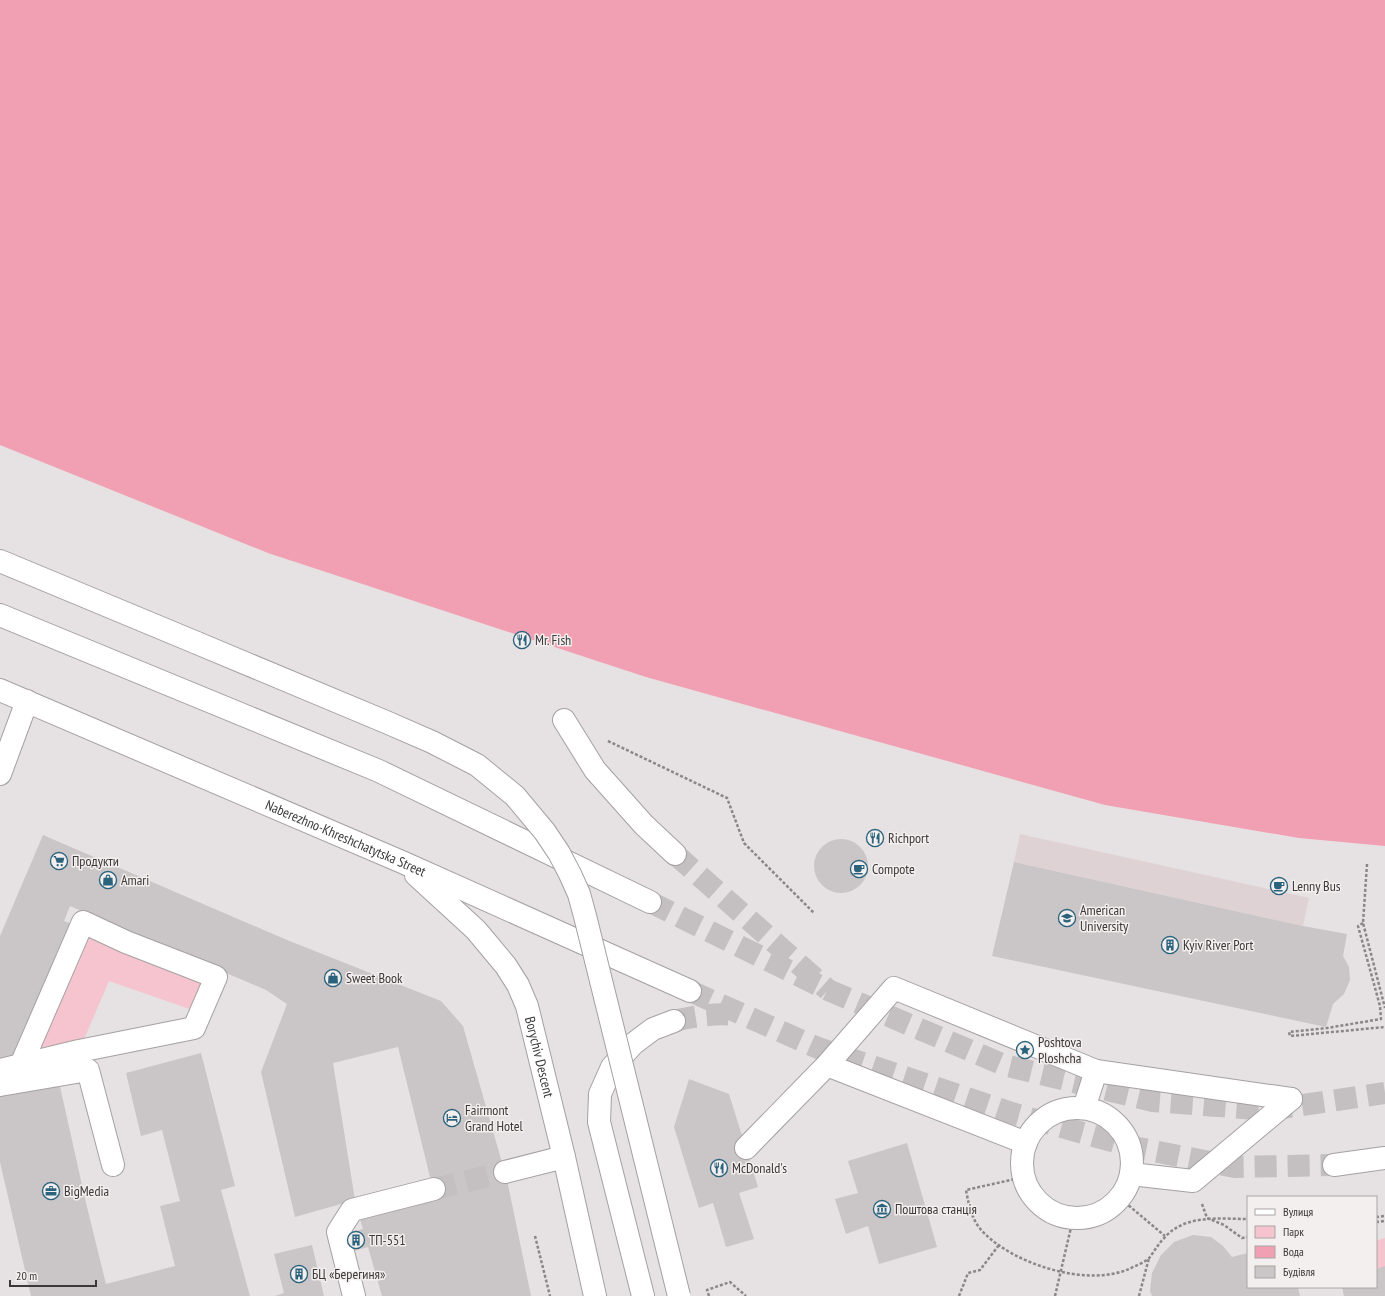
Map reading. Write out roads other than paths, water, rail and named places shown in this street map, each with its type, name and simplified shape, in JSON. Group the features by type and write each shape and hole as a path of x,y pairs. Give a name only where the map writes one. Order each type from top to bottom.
{"main road":[{"path":"0,561 197,642 432,742 477,765 515,796 540,826 559,853 570,874 585,916 679,1296"},
{"path":"0,615 379,771 650,902"},
{"name":"Naberezhno-Khreshchatytska Street","path":"0,690 402,862 690,991"},
{"path":"0,774 28,701"},
{"path":"564,720 595,770 644,825 675,854"},
{"name":"Borychiv Descent","path":"402,862 476,930 506,966 518,985 527,1006 564,1157 595,1296"},
{"path":"0,1070 194,1028 216,977 126,942 83,922 21,1065"},
{"path":"746,1148 827,1065 894,988 1096,1071 1291,1099 1193,1181 1131,1174"},
{"path":"643,1296 599,1122 600,1094 612,1067 633,1044 653,1029 674,1021"},
{"path":"827,1065 1026,1143"},
{"path":"0,1085 88,1070 112,1165"},
{"path":"1084,1108 1096,1071"},
{"path":"1084,1108 1101,1113 1116,1124 1127,1139 1132,1156 1131,1174 1126,1189 1117,1202 1104,1212 1089,1217 1074,1219 1056,1215 1042,1206 1030,1193 1024,1177 1022,1160 1026,1143 1035,1127 1049,1116 1066,1109 1084,1108"},
{"path":"505,1172 564,1157"},
{"path":"1334,1165 1385,1158"},
{"path":"354,1296 338,1232 352,1210 434,1189"}],"water":[{"path":"0,0 1385,0 1385,846 1299,838 1105,805 646,677 268,553 0,445"}],"tunnel":[{"path":"675,854 828,990"},
{"path":"650,902 828,990 1004,1065 1153,1101 1269,1110 1385,1093"},
{"path":"690,991 818,1048 1015,1114 1133,1147 1235,1167 1334,1165"},
{"path":"674,1021 705,1015 736,1015"},
{"path":"434,1189 505,1172"}],"place":[{"name":"Mr. Fish","path":"522,640"},
{"name":"Richport","path":"875,838"},
{"name":"Продукти","path":"59,861"},
{"name":"Compote","path":"859,869"},
{"name":"Amari","path":"108,880"},
{"name":"Lenny Bus","path":"1279,886"},
{"name":"American University","path":"1067,918"},
{"name":"Kyiv River Port","path":"1170,945"},
{"name":"Sweet Book","path":"333,978"},
{"name":"Poshtova Ploshcha","path":"1025,1050"},
{"name":"Fairmont Grand Hotel","path":"452,1118"},
{"name":"McDonald's","path":"719,1168"},
{"name":"BigMedia","path":"51,1191"},
{"name":"Поштова станція","path":"882,1209"},
{"name":"ТП-551","path":"356,1240"},
{"name":"БЦ «Берегиня»","path":"299,1274"}]}
